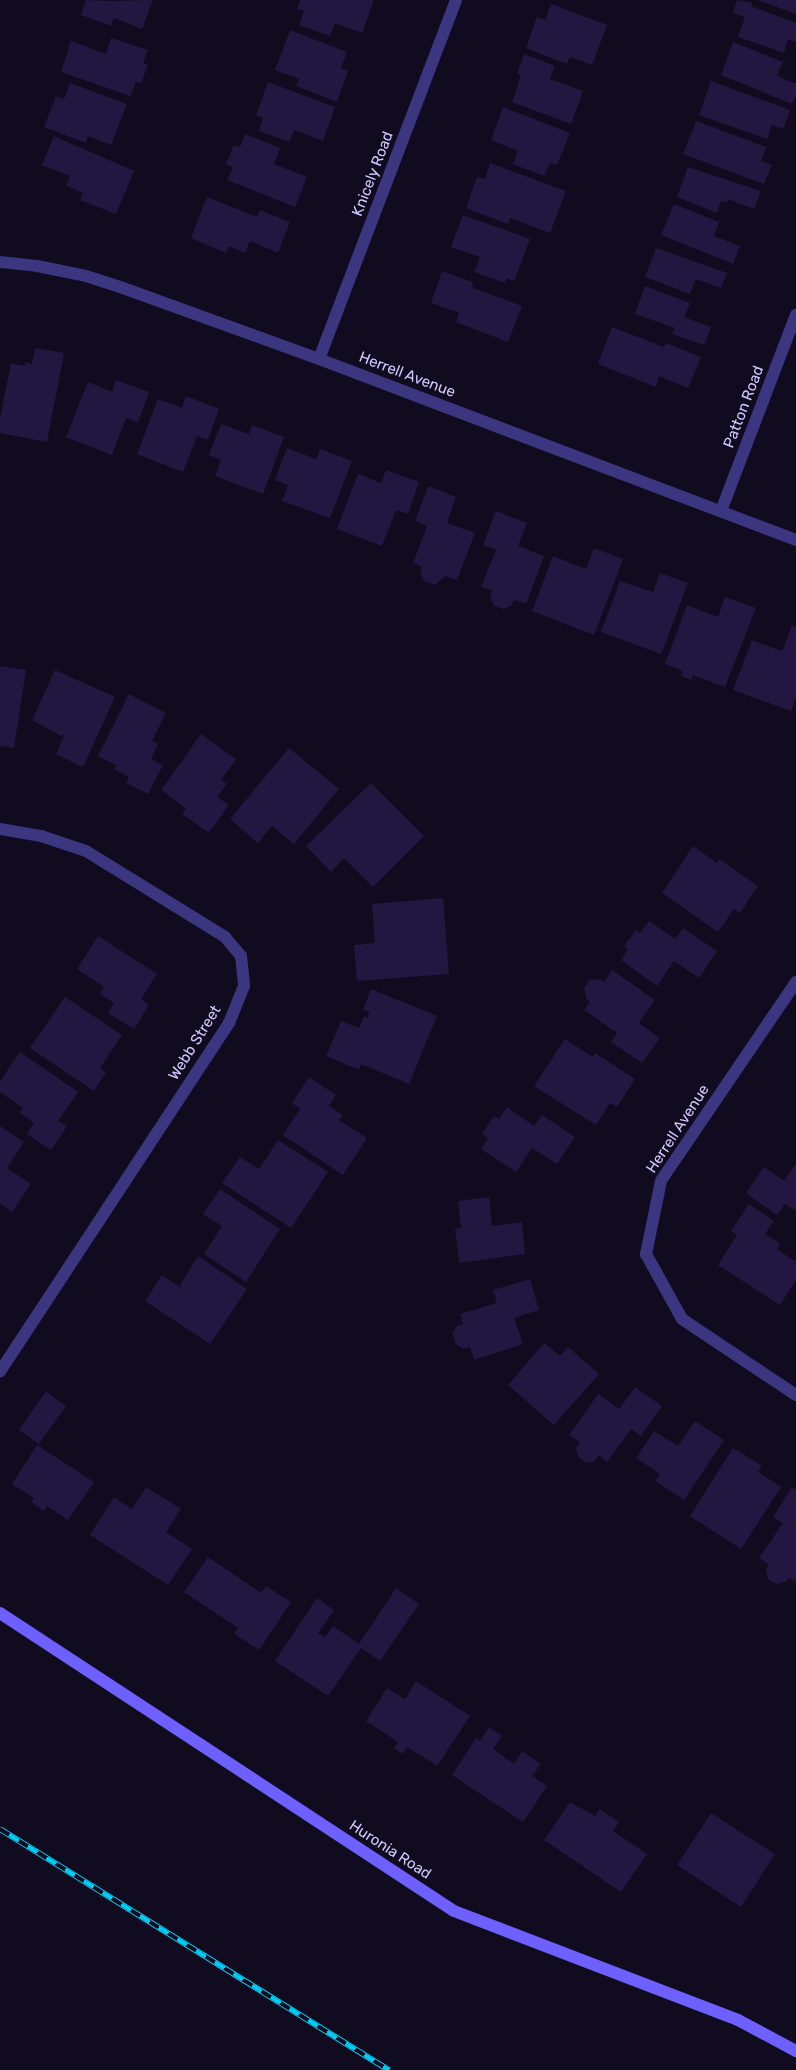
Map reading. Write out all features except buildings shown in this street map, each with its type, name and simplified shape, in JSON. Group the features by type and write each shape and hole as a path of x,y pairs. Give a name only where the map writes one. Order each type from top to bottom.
{"main road":[{"name":"Huronia Road","path":"0,1613 454,1911 738,2020 796,2051"}],"street":[{"name":"Knicely Road","path":"319,359 456,0"},
{"name":"Herrell Avenue","path":"0,262 38,266 86,276 319,359 796,540"},
{"name":"Patton Road","path":"722,511 796,315"},
{"name":"Webb Street","path":"0,829 41,836 86,851 225,937 241,956 244,986 229,1023 0,1372"},
{"name":"Herrell Avenue","path":"796,982 661,1181 646,1254 682,1319 796,1395"}],"railway":[{"path":"0,1829 389,2070"}]}
